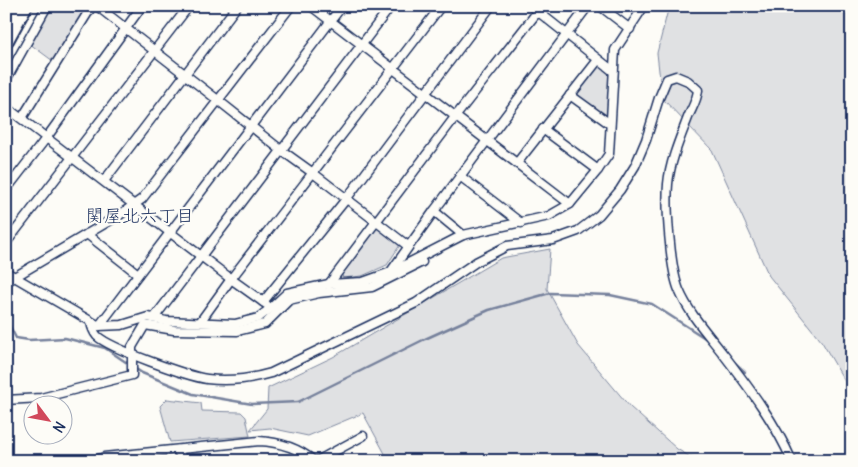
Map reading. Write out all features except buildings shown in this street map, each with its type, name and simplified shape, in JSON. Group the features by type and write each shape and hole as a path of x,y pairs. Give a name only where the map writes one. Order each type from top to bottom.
{"highway":[{"path":"6,13 10,6"},
{"path":"6,39 24,6"}],"street":[{"path":"6,80 46,6"},
{"path":"22,118 92,6"},
{"path":"96,6 408,246"},
{"path":"6,190 142,6"},
{"path":"6,244 189,6"},
{"path":"104,181 237,6"},
{"path":"6,282 142,199 292,6"},
{"path":"311,6 570,204"},
{"path":"342,6 171,232 95,324 92,330 98,337 132,357 206,379 234,381 256,378 271,373 416,303 476,262 507,246 553,240 578,231 599,214 620,190 646,140 659,98 667,80 676,76 688,81 698,90 697,100 672,162 668,184 673,266 678,289 690,310 781,436 792,461"},
{"path":"154,318 391,6"},
{"path":"200,322 441,6"},
{"path":"263,302 346,198 491,6"},
{"path":"391,272 408,246 588,6"},
{"path":"600,6 630,29"},
{"path":"6,272 95,324 122,325 148,317 166,321 235,324 258,318 287,293 329,284 363,282 391,272 463,235 549,216 570,204 609,154 613,71 616,50 644,6"},
{"path":"329,284 537,8 566,35 613,71"},
{"path":"517,163 598,60"},
{"path":"570,95 610,124"},
{"path":"6,107 271,308"},
{"path":"543,129 598,170"},
{"path":"460,176 521,223"},
{"path":"434,211 463,235"},
{"path":"87,234 138,274"},
{"path":"6,400 41,398 132,375 132,347 145,325 174,330 237,331 246,329 265,324 290,300 320,293 372,287 422,262"},
{"path":"94,461 176,450 270,441 294,448 315,461 363,436"},
{"path":"176,450 184,461"}],"shaded area":[{"path":"51,6 88,6 53,61 30,44"},
{"path":"669,6 852,6 852,390 848,387 822,342 769,276 712,150 662,98 657,53"},
{"path":"597,65 601,65 609,72 608,117 597,111 577,94 577,89"},
{"path":"378,225 401,242 387,265 362,276 343,278 341,272"},
{"path":"550,249 547,289 578,345 630,407 677,449 697,461 389,461 363,413 308,436 270,428 250,430 267,409 268,388 333,357 501,258"},
{"path":"167,399 201,403 202,411 241,412 246,417 250,436 170,442 160,406"}],"waterway":[{"path":"6,319 16,338 29,340 65,338 105,348 142,373 193,394 252,404 298,402 425,339 489,310 550,293 610,295 652,304 708,340"},
{"path":"732,360 745,372"}],"district":[{"name":"関屋北六丁目","path":"140,216"}]}
